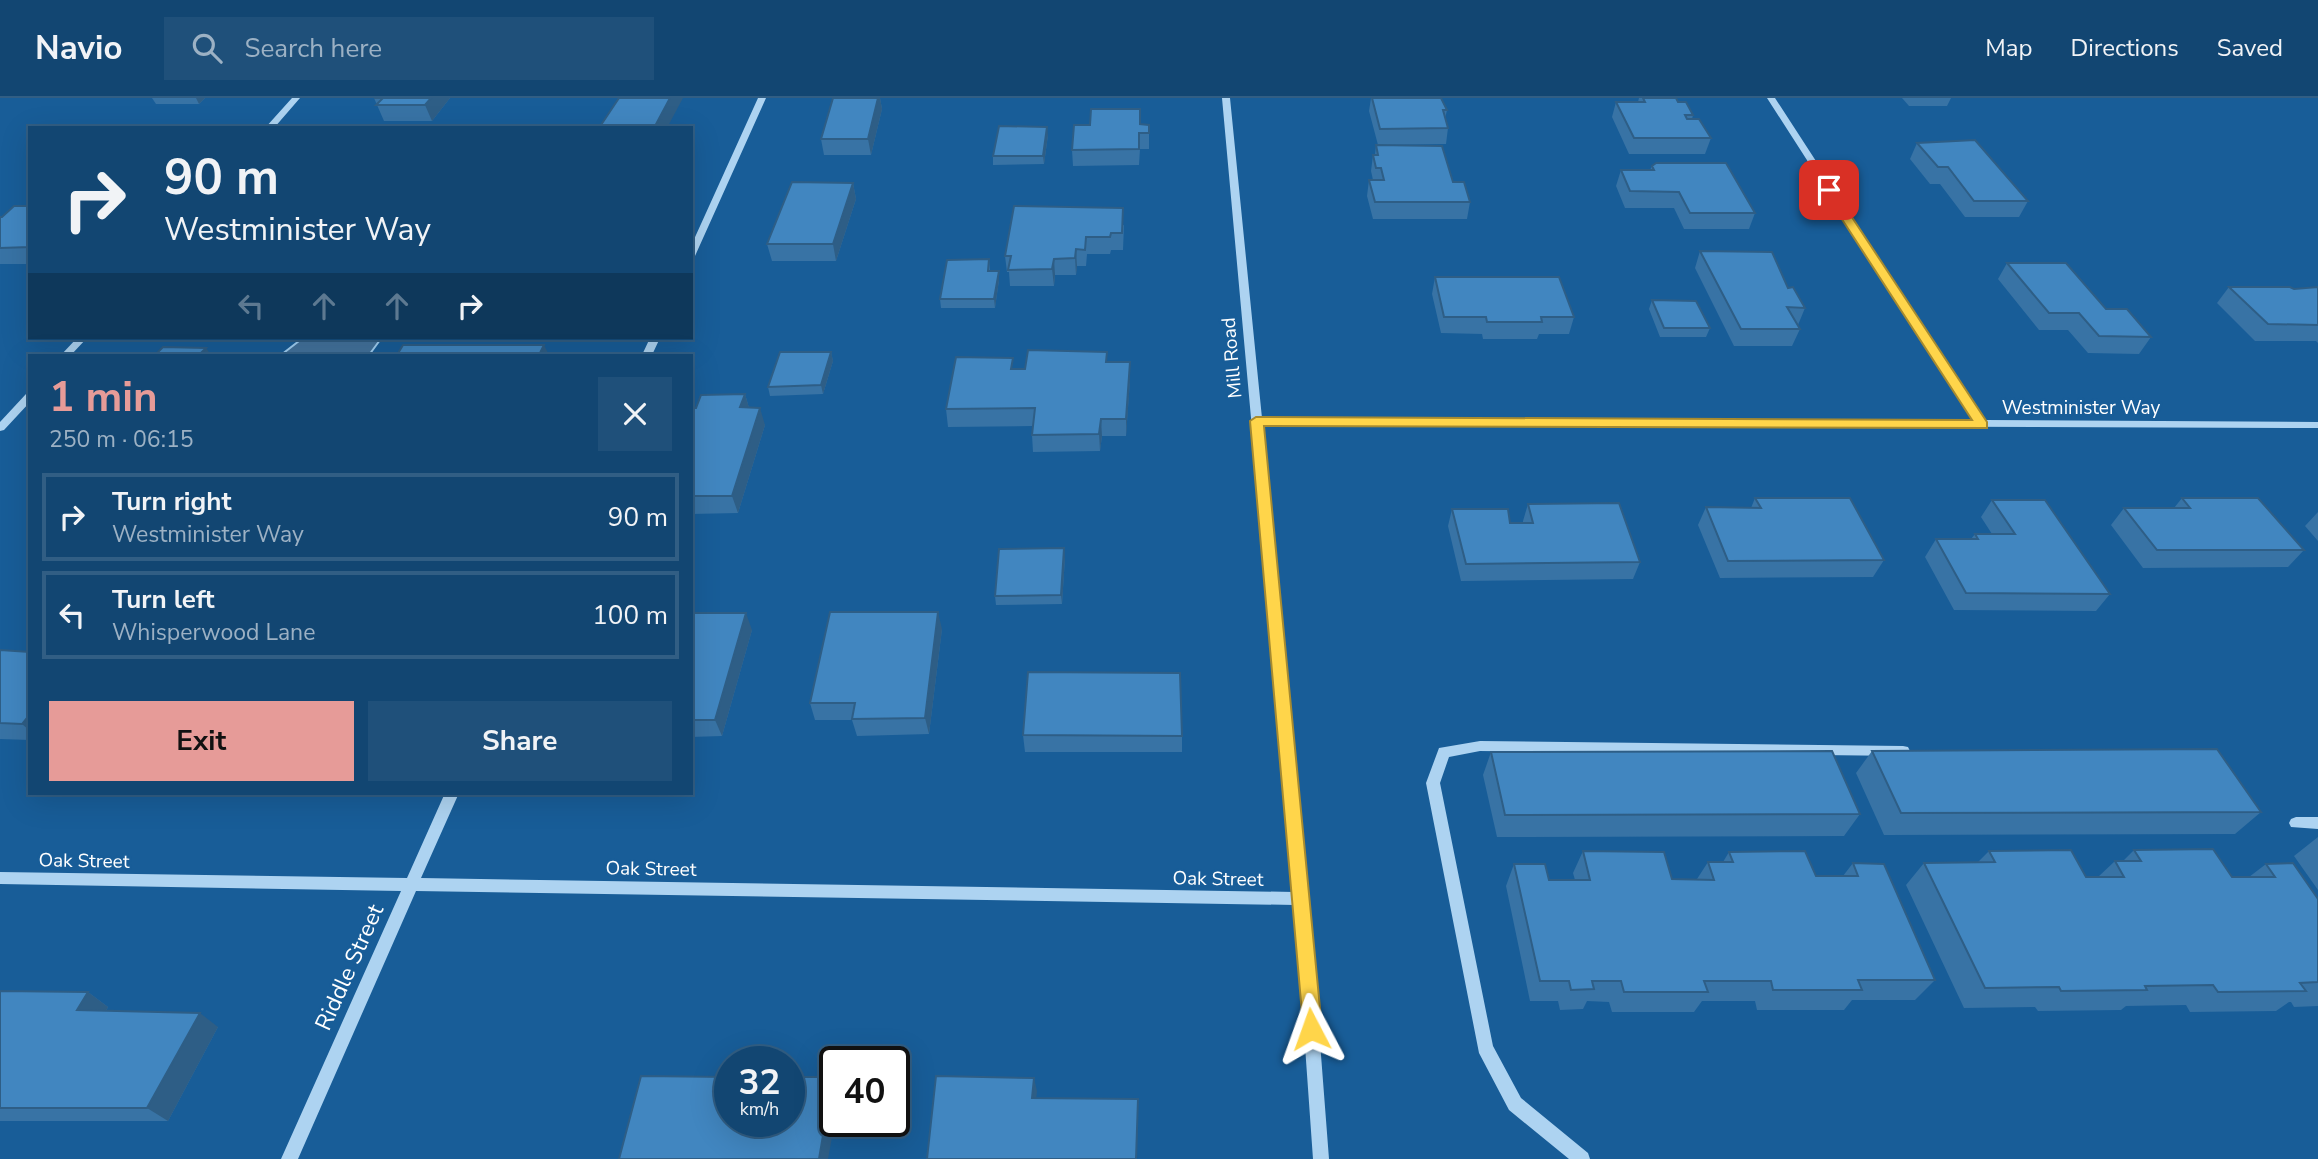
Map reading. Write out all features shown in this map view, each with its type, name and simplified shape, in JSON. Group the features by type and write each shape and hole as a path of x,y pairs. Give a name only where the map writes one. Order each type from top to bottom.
{"street":[{"path":"271,126 296,98"},
{"path":"693,252 762,98"},
{"name":"Mill Road","path":"1226,98 1302,899 1321,1159"},
{"path":"1771,98 1982,425"},
{"path":"67,354 80,340"},
{"path":"0,428 28,398"},
{"name":"Westminister Way","path":"1256,421 2318,425"},
{"path":"1582,1159 1515,1104 1485,1048 1433,783 1444,752 1480,746 1913,751"},
{"name":"Riddle Street","path":"289,1159 451,795"},
{"path":"2296,823 2318,823"},
{"name":"Oak Street","path":"0,878 1302,899"}],"water":[{"path":"380,340 370,354 282,354 299,341"}],"building":[{"path":"383,98 431,98 425,105 376,105"},
{"path":"619,98 670,98 655,126 600,126"},
{"path":"833,98 878,98 868,139 821,139"},
{"path":"1372,98 1441,98 1447,110 1443,110 1448,128 1380,129"},
{"path":"1643,98 1676,98 1678,102 1686,102 1693,115 1685,115 1687,119 1699,119 1711,138 1634,138 1616,102 1645,102"},
{"path":"1091,109 1140,109 1140,124 1149,125 1149,133 1139,133 1139,149 1072,150 1074,125 1090,125"},
{"path":"999,126 1047,127 1043,156 993,156"},
{"path":"1975,140 2028,201 1974,201 1948,167 1938,167 1917,143"},
{"path":"1376,145 1442,146 1453,182 1464,182 1470,202 1375,202 1369,180 1384,180 1381,168 1376,168 1373,155 1378,155"},
{"path":"1656,163 1726,163 1755,213 1690,213 1679,192 1630,191 1621,170 1654,170 1652,166"},
{"path":"792,182 853,183 833,244 767,244"},
{"path":"14,206 28,206 28,247 0,248 2,217"},
{"path":"1014,206 1123,208 1122,233 1111,233 1110,237 1086,237 1085,250 1076,249 1075,258 1054,259 1052,269 1008,270 1011,256 1005,256"},
{"path":"1700,251 1772,252 1788,288 1793,287 1805,308 1787,307 1800,329 1741,329"},
{"path":"989,259 988,271 999,271 994,299 940,299 947,260"},
{"path":"2007,263 2066,263 2106,309 2127,309 2151,337 2099,336 2079,313 2049,313"},
{"path":"1435,277 1559,277 1574,317 1541,317 1542,322 1487,322 1486,317 1444,317"},
{"path":"2229,287 2318,287 2318,325 2268,324"},
{"path":"1652,300 1696,301 1710,328 1664,328"},
{"path":"403,345 544,345 540,354 398,354"},
{"path":"163,347 206,348 200,354 156,354"},
{"path":"1028,350 1107,352 1106,362 1130,362 1126,419 1101,419 1099,434 1032,435 1035,408 946,409 956,357 1013,358 1011,369 1025,369"},
{"path":"780,352 831,352 821,385 768,387"},
{"path":"745,394 740,407 760,408 732,496 693,496 693,408 696,408 701,395"},
{"path":"1755,498 1850,498 1884,560 1728,561 1706,507 1761,508"},
{"path":"2182,498 2258,498 2304,550 2157,550 2124,508 2190,508"},
{"path":"1992,500 2045,500 2110,594 1966,593 1936,539 1978,539 1975,534 2015,534"},
{"path":"1619,503 1640,562 1466,564 1452,509 1508,509 1510,523 1533,523 1528,504"},
{"path":"1064,548 1061,595 995,596 999,549"},
{"path":"830,612 938,612 925,718 852,719 855,703 810,703"},
{"path":"693,613 746,613 715,720 693,720"},
{"path":"0,650 28,652 28,716 22,724 0,723"},
{"path":"1028,672 1180,673 1182,736 1023,735"},
{"path":"2217,749 2261,812 1901,813 1872,751"},
{"path":"1832,751 1860,814 1505,815 1491,752"},
{"path":"2213,849 2232,877 2275,877 2266,864 2293,863 2318,899 2318,982 2300,983 2306,991 2218,992 2213,985 2145,986 2147,990 1985,988 1924,863 1995,862 1989,851 2071,850 2086,877 2124,877 2115,861 2141,861 2134,850"},
{"path":"1583,851 1664,852 1672,879 1714,880 1708,862 1733,862 1729,852 1805,851 1816,876 1858,876 1853,863 1884,864 1935,980 1858,980 1862,990 1773,990 1771,981 1704,981 1708,992 1624,992 1621,981 1592,981 1594,989 1571,990 1569,981 1540,981 1514,864 1545,864 1549,880 1590,880"},
{"path":"0,991 88,992 77,1010 200,1013 147,1108 0,1108"},
{"path":"641,1076 714,1077 714,1137 805,1137 805,1077 819,1077 819,1137 823,1137 819,1159 619,1159"},
{"path":"936,1076 1034,1078 1032,1098 1138,1099 1136,1159 927,1159"}],"route":[{"path":"1311,1029 1302,899 1256,421 1982,425 1829,190"}]}
